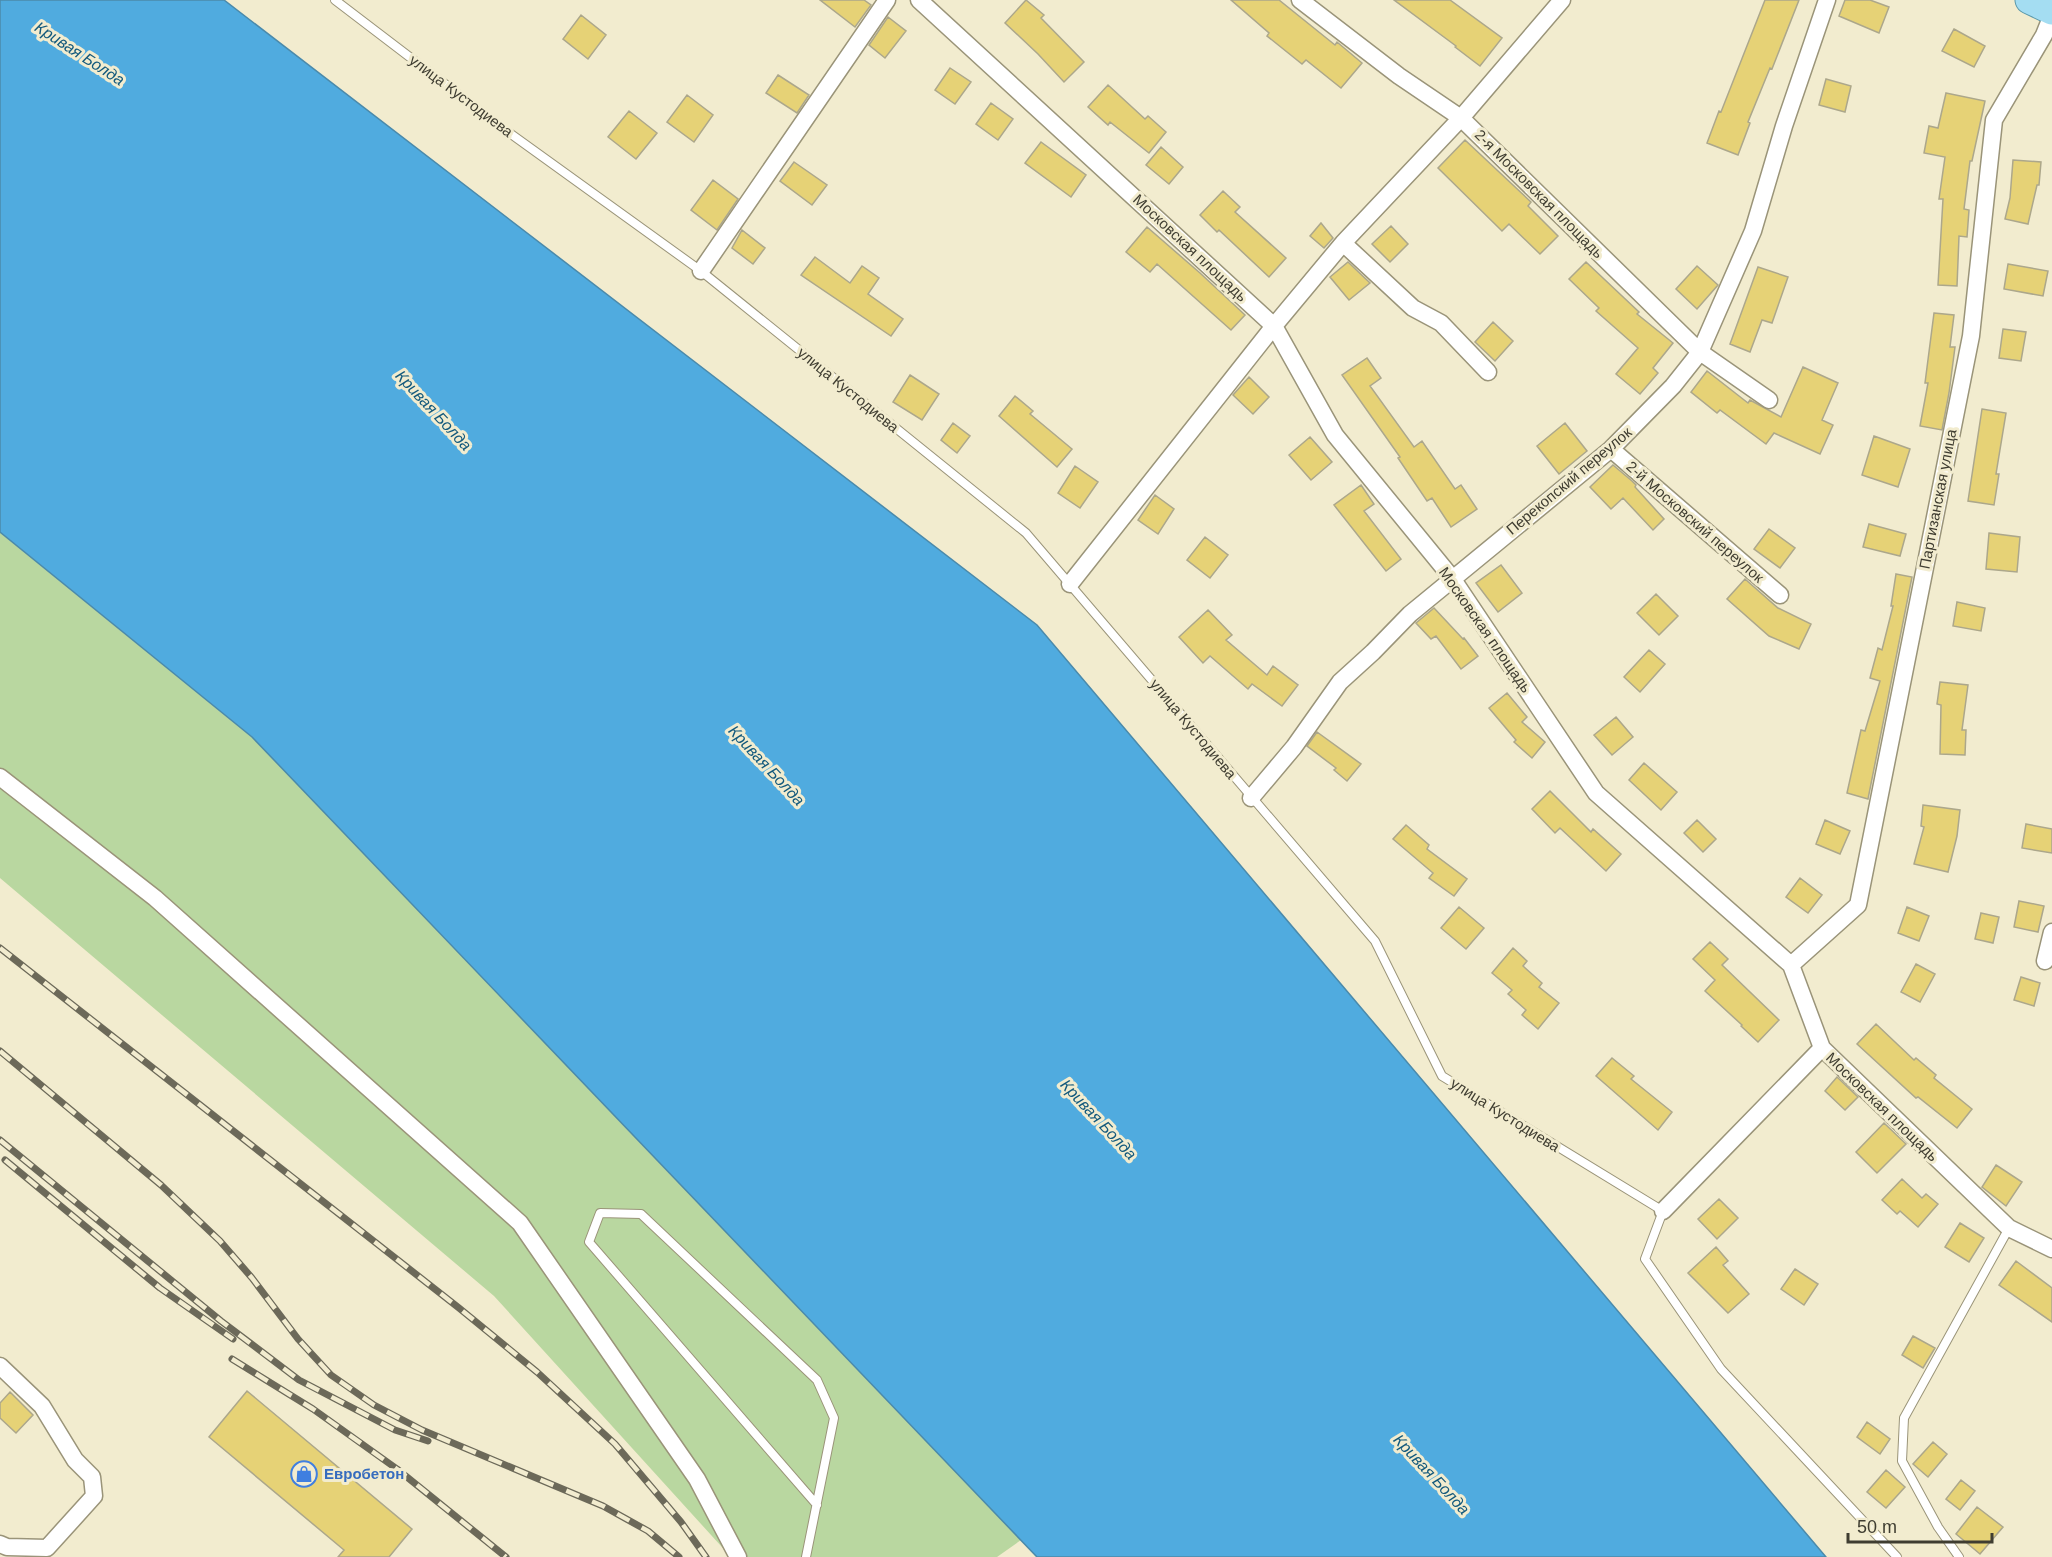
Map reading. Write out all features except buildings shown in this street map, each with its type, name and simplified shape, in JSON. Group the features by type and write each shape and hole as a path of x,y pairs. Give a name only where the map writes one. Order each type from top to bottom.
{"main road":[{"path":"2029,0 2052,13"}],"street":[{"path":"701,271 887,0"},
{"name":"Московская площадь","path":"919,0 1274,326 1335,435 1452,578 1596,793 1791,965 1822,1048 2009,1228 2052,1249"},
{"name":"2-я Московская площадь","path":"1300,0 1399,76 1461,118 1700,352 1769,400"},
{"path":"1070,584 1274,326 1343,243 1461,118 1562,0"},
{"name":"Перекопский переулок","path":"1251,798 1294,747 1340,682 1410,614 1611,449 1672,386 1700,352 1753,231 1784,126 1827,0"},
{"name":"Партизанская улица","path":"1791,965 1858,905 1971,336 1994,120 2044,35 2052,13"},
{"path":"1343,243 1413,308 1441,323 1488,372"},
{"name":"2-й Московский переулок","path":"1611,449 1780,595"},
{"path":"0,777 155,898 520,1223 698,1479 738,1557"},
{"path":"2045,961 2052,932"},
{"path":"1663,1211 1822,1048"},
{"path":"0,1366 42,1406 75,1460 92,1477 94,1497 47,1548 0,1544"}],"lane":[{"name":"улица Кустодиева","path":"335,0 504,129 701,271 1026,533 1375,941 1442,1076 1663,1211"},
{"path":"1663,1211 1645,1259 1721,1369 1897,1557"},
{"path":"806,1557 817,1505 834,1418 817,1380 640,1214 600,1213 589,1242 817,1505"},
{"path":"1959,1557 1938,1527 1902,1461 1904,1418 2009,1228"}],"green space":[{"path":"0,532 252,737 1021,1540 997,1557 731,1557 494,1296 0,878"}],"water":[{"name":"Кривая Болда","path":"0,0 224,0 1037,625 1826,1557 1037,1557 252,737 0,532"}],"railway":[{"path":"0,948 459,1308 537,1372 615,1444 681,1522 706,1557"},
{"path":"0,1051 161,1185 220,1241 252,1278 298,1339 331,1375 374,1405 422,1430 603,1506 648,1531 679,1557"},
{"path":"0,1140 221,1321 299,1380 395,1430 428,1441"},
{"path":"5,1160 160,1288 233,1339"},
{"path":"232,1359 313,1409 397,1469 506,1557"}],"place":[{"name":"Евробетон","path":"304,1474"}]}
